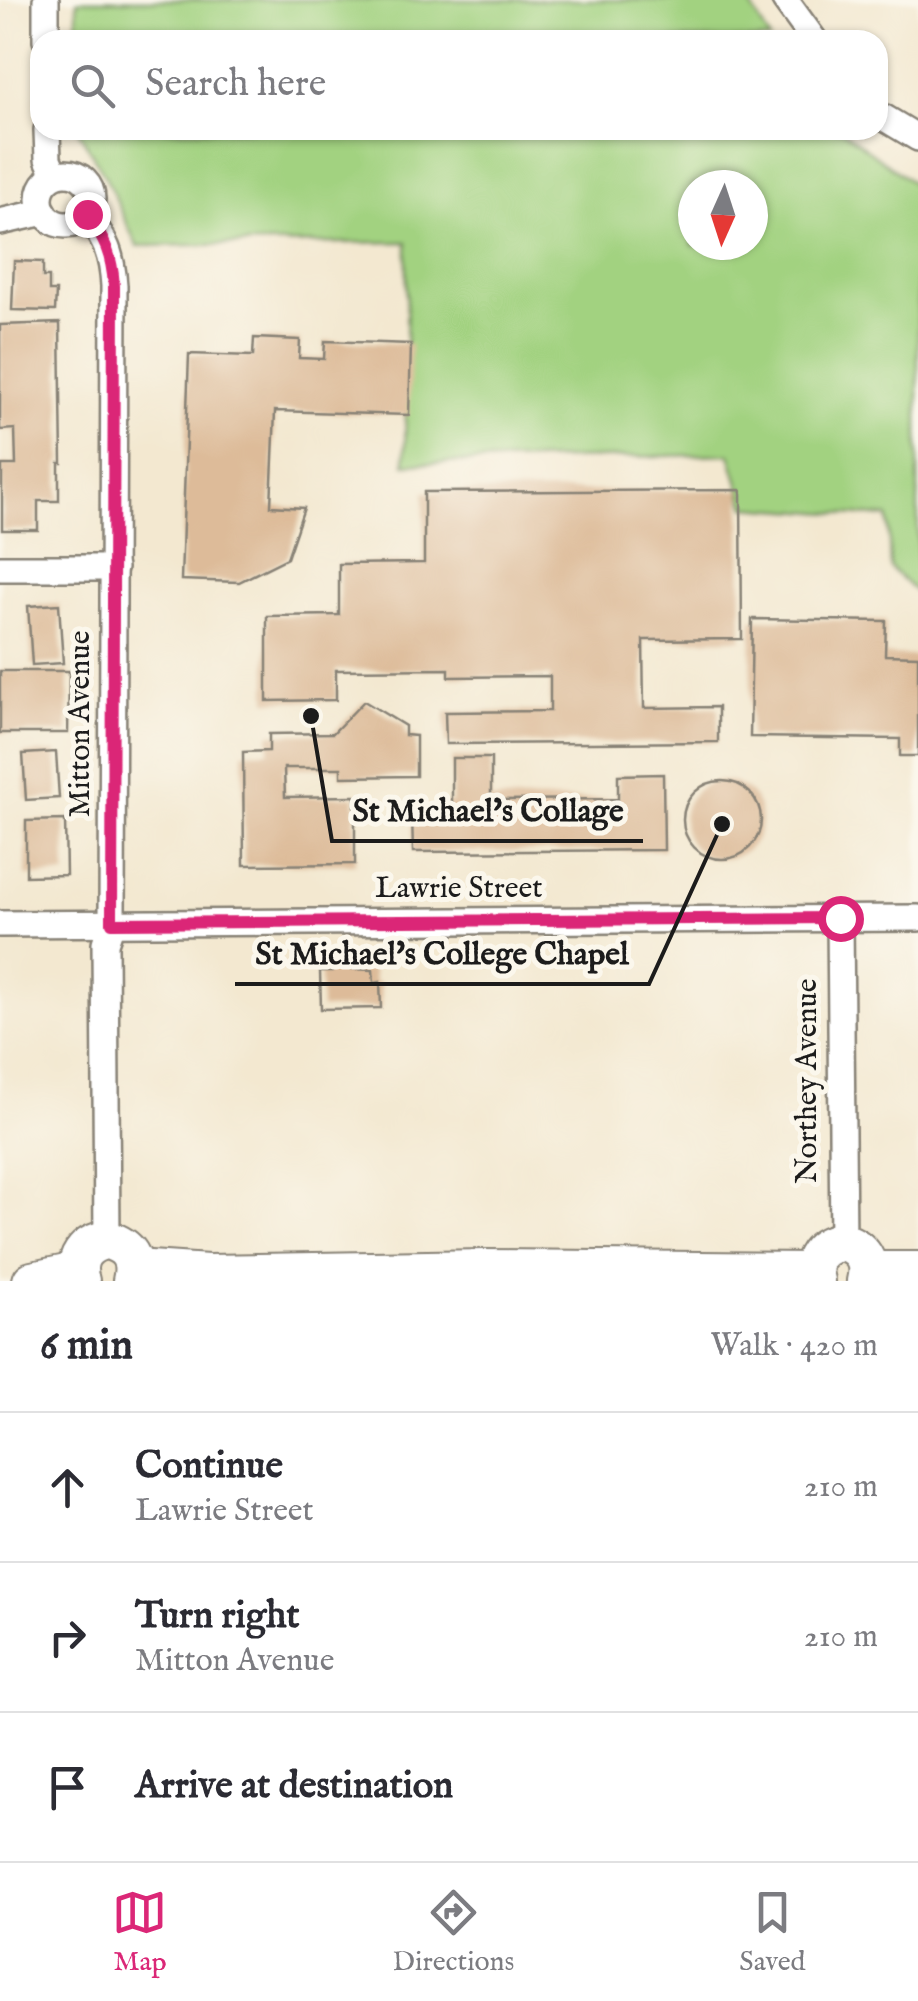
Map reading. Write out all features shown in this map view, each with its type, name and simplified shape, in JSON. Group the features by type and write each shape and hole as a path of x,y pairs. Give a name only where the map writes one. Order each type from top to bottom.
{"street":[{"path":"46,0 46,30"},
{"path":"785,0 807,30"},
{"path":"888,120 918,138"},
{"path":"47,140 48,159 55,175"},
{"path":"74,174 89,186 92,206 80,221 56,223 44,212 41,196 44,186 55,175 74,174"},
{"path":"0,222 44,212"},
{"name":"Mitton Avenue","path":"87,214 113,260 112,923 105,943 107,1240"},
{"path":"0,568 114,568"},
{"name":"Northey Avenue","path":"840,918 843,1242"},
{"name":"Lawrie Street","path":"0,924 918,918"},
{"path":"32,1281 79,1276 82,1253 90,1245 107,1240 128,1250 134,1275 484,1269 814,1276 818,1254 827,1246 843,1242 862,1253 867,1276 918,1271"}],"green space":[{"path":"77,0 748,0 764,30 77,30"},
{"path":"84,140 855,140 918,187 918,594 890,568 888,517 746,507 730,454 405,464 407,242 137,246"}],"building":[{"path":"14,261 43,262 43,277 49,277 49,291 56,291 55,311 12,310"},
{"path":"60,323 59,501 38,501 38,530 2,530 2,465 16,465 15,429 0,430 0,325"},
{"path":"254,338 300,340 299,358 324,359 325,341 411,344 409,415 275,411 271,506 304,508 287,558 239,582 181,580 189,354 253,356"},
{"path":"741,490 742,639 643,640 644,708 718,707 718,742 446,744 445,712 550,711 550,676 449,677 449,669 336,670 336,700 267,701 267,616 339,615 339,564 424,563 424,492"},
{"path":"59,604 63,663 32,665 28,606"},
{"path":"752,619 886,621 885,655 918,656 918,756 900,756 900,739 750,737"},
{"path":"0,671 69,671 68,733 0,733"},
{"path":"364,701 405,726 405,735 416,736 416,776 341,777 341,768 284,768 285,797 355,796 355,864 244,865 243,752 269,751 269,734 333,733"},
{"path":"56,752 59,798 26,800 23,754"},
{"path":"452,758 491,758 491,800 618,799 618,775 663,774 664,850 413,852 412,814 436,814 436,803 452,803"},
{"path":"714,781 730,781 755,798 761,820 755,842 744,853 730,859 714,859 689,842 683,828 683,812 700,787"},
{"path":"65,820 66,875 26,876 26,821"},
{"path":"373,970 374,983 380,982 381,1008 321,1009 320,971"}],"place":[{"name":"St Michael's Collage","path":"311,716"},
{"name":"St Michael's College Chapel","path":"722,824"}],"route":[{"path":"87,214 113,260 114,286 112,923 840,918"}]}
